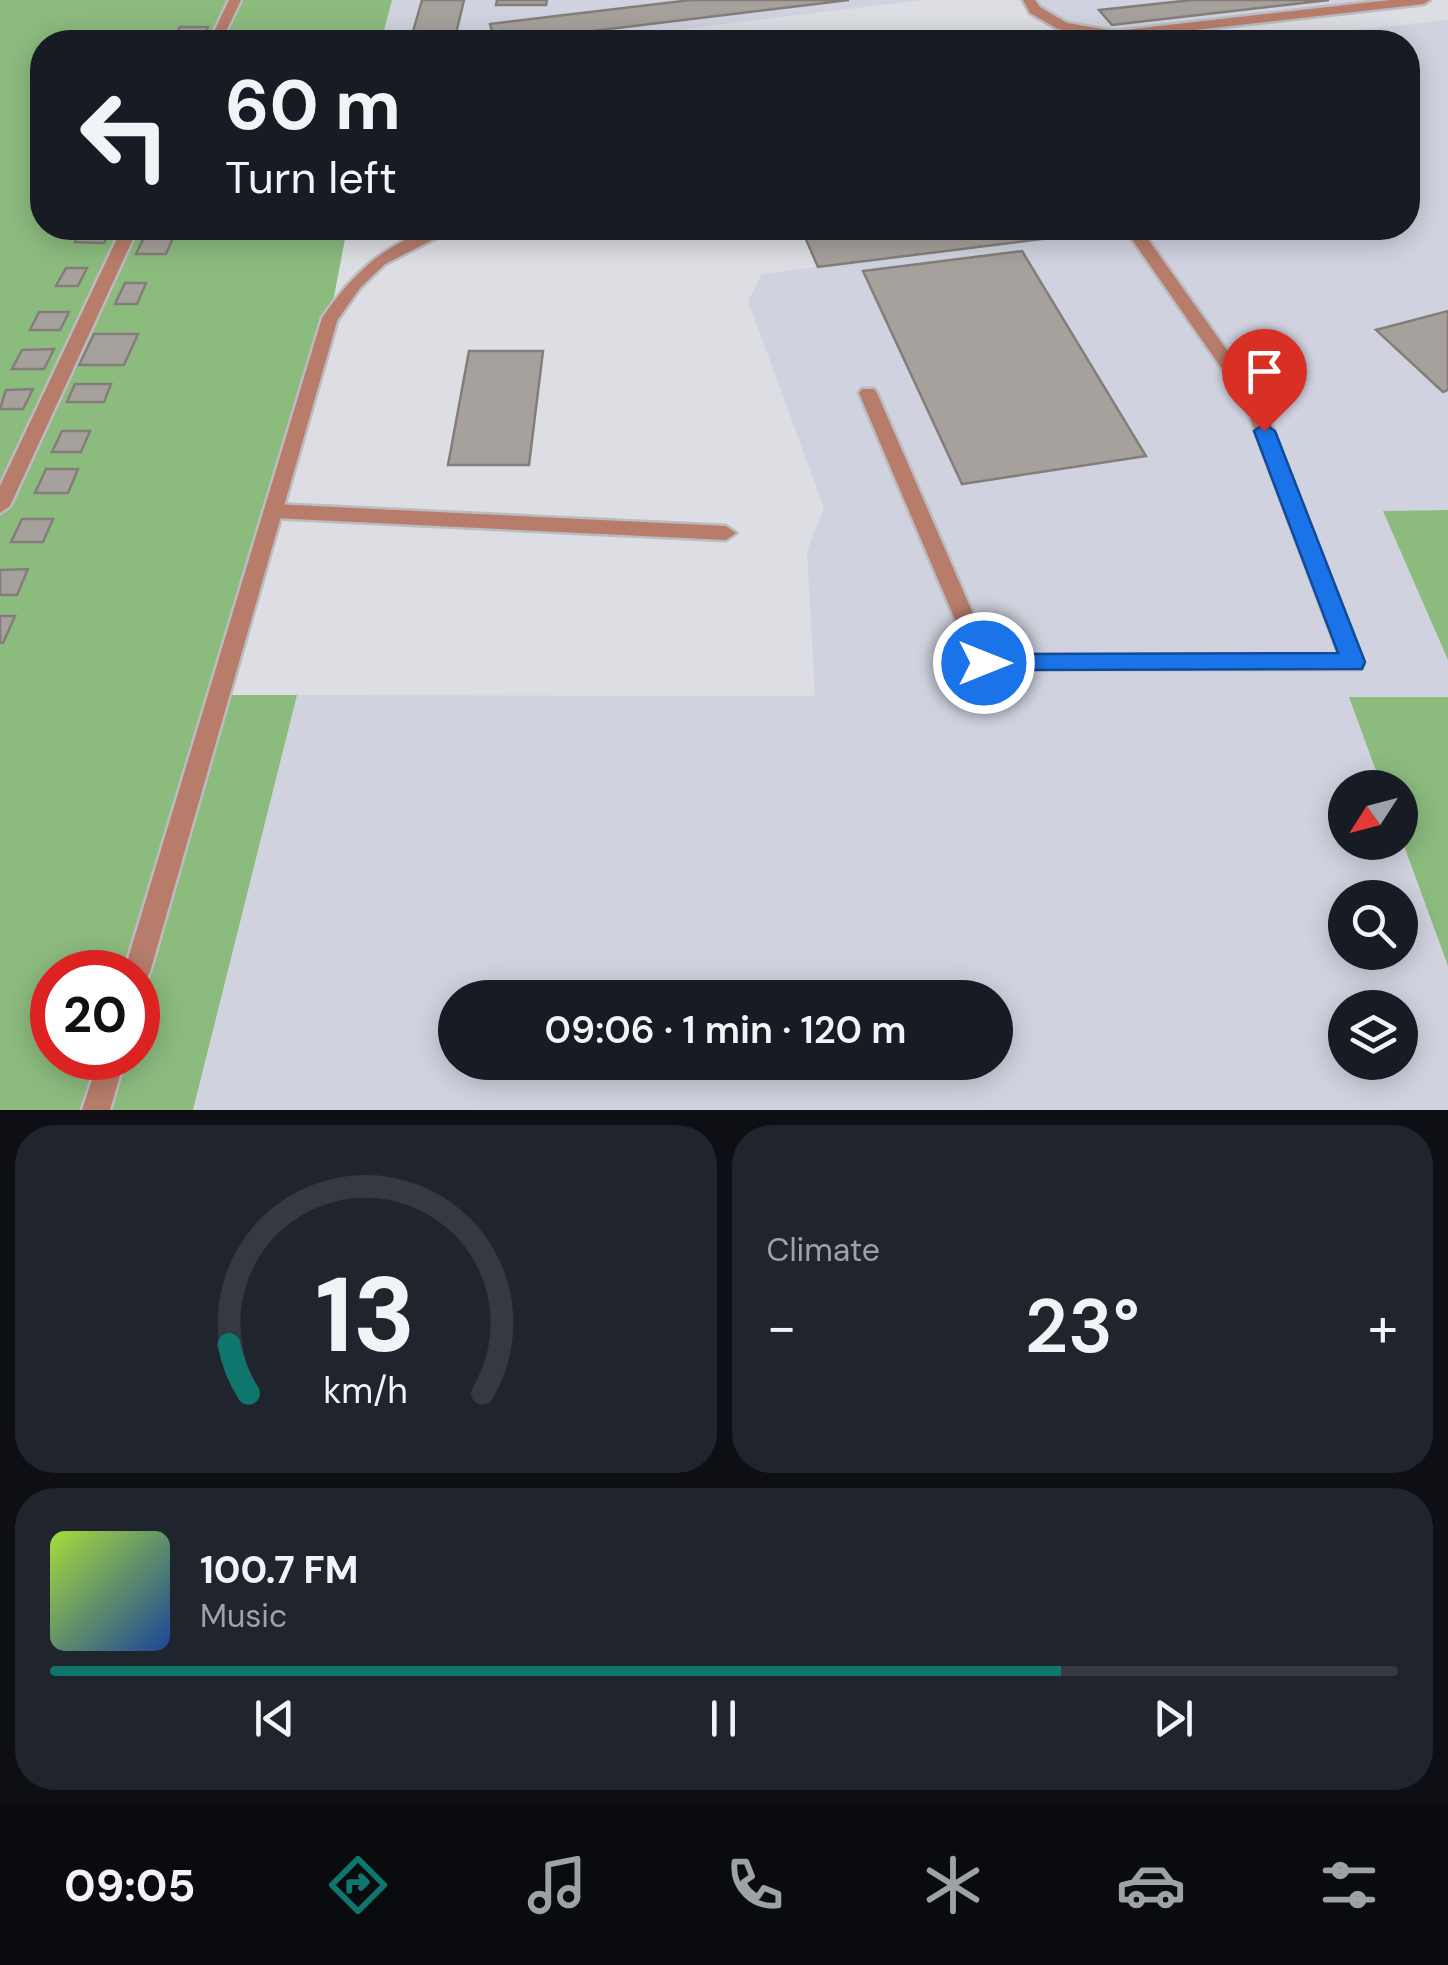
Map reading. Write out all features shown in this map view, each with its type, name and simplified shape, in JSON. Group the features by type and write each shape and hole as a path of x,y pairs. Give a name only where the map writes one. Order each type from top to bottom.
{"street":[{"path":"221,30 235,0"},
{"path":"1029,0 1046,19 1078,30"},
{"path":"1159,30 1424,0"},
{"path":"0,506 124,240"},
{"path":"143,950 330,318 358,274 411,240"},
{"path":"868,393 984,663 1353,662 1252,398 1140,240"},
{"path":"273,511 726,533"},
{"path":"96,1110 105,1080"}],"shaded area":[{"path":"392,0 922,0 676,30 384,30"},
{"path":"1029,0 1424,0 1159,30 1086,30 1063,26"},
{"path":"1448,20 1448,510 1384,511 1448,660 1448,697 1350,697 1376,770 1328,770 1328,860 1409,860 1416,880 1328,880 1328,970 1418,970 1418,884 1448,966 1448,1110 193,1110 297,695 815,696 807,551 824,508 748,301 762,274 817,267 806,240 1420,240 1420,30 1352,30"}],"green space":[{"path":"0,0 392,0 384,30 30,30 30,240 345,240 330,318 220,695 297,695 193,1110 0,1110"},
{"path":"1448,510 1448,660 1383,511"},
{"path":"1349,697 1448,697 1448,966 1409,860 1418,860 1418,770 1376,770"}],"building":[{"path":"422,0 464,0 457,30 413,30"},
{"path":"497,0 547,0 546,5 496,5"},
{"path":"691,0 849,0 600,30 492,30 490,24"},
{"path":"1192,0 1329,0 1112,25 1099,10"},
{"path":"180,27 208,27 206,30 178,30"},
{"path":"76,240 106,240 104,243"},
{"path":"143,240 172,240 166,254 136,254"},
{"path":"806,240 1033,240 818,267"},
{"path":"1022,251 1146,456 962,484 863,271"},
{"path":"66,268 87,268 78,286 56,286"},
{"path":"125,283 146,283 137,304 115,304"},
{"path":"1448,311 1448,390 1443,392 1376,330"},
{"path":"39,312 69,312 60,330 30,330"},
{"path":"94,334 138,334 124,365 79,365"},
{"path":"54,349 44,369 12,369 22,350"},
{"path":"469,351 543,351 529,465 448,465"},
{"path":"75,384 111,384 104,402 67,402"},
{"path":"33,389 23,409 0,409 6,390"},
{"path":"62,431 90,431 81,452 52,452"},
{"path":"46,469 78,469 68,493 35,493"},
{"path":"22,519 53,519 43,542 11,542"},
{"path":"28,569 17,595 0,595 0,570"},
{"path":"0,616 15,616 3,643 0,643"}],"route":[{"path":"984,663 1353,662 1264,431"}]}
